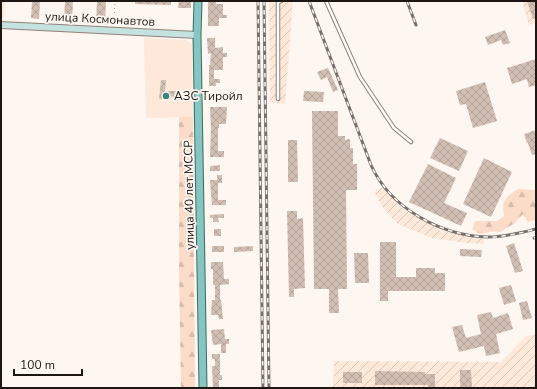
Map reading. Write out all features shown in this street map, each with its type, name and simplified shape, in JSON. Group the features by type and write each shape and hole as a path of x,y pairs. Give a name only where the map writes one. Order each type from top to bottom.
{"main road":[{"name":"улица 40 лет МССР","path":"198,1 197,35 203,388"}],"street":[{"name":"улица Космонавтов","path":"1,25 197,35"}],"lane":[{"path":"278,99 278,2 281,1"},
{"path":"326,1 360,77 394,128 411,142"}],"path":[{"path":"103,30 104,26 114,19 115,1"}],"shaded area":[{"path":"1,1 5,1 4,18 1,18"},
{"path":"269,1 293,1 285,104 270,102"},
{"path":"522,1 536,1 536,23 529,25"},
{"path":"144,38 186,40 192,44 193,117 146,118"},
{"path":"383,187 399,205 409,213 437,227 437,230 484,239 484,244 431,238 398,224 383,208 374,192"},
{"path":"536,334 536,388 333,388 334,361 501,362 526,336"}],"green space":[{"path":"179,117 193,117 195,388 181,388"},
{"path":"518,189 535,190 536,220 528,222 523,214 515,223 500,232 494,231 480,234 472,229 475,221 497,221 504,216 503,206 505,200 510,194"}],"building":[{"path":"32,1 40,1 39,19 31,18"},
{"path":"65,1 73,1 72,21 64,21"},
{"path":"97,1 106,1 105,23 96,22"},
{"path":"135,1 171,1 171,5 135,4"},
{"path":"179,1 191,1 191,8 178,8"},
{"path":"208,1 216,1 216,4 223,4 223,15 227,15 227,18 219,18 219,26 208,26"},
{"path":"527,1 536,1 536,18 533,19"},
{"path":"505,30 510,43 503,45 501,40 488,45 485,37"},
{"path":"207,38 215,38 215,48 223,47 223,53 227,53 227,57 223,57 223,70 214,70 214,79 220,79 220,83 216,83 216,86 209,86 209,65 211,53 208,54"},
{"path":"536,59 536,85 529,87 527,79 512,84 507,68"},
{"path":"328,68 338,90 333,92 327,77 321,80 317,72"},
{"path":"161,80 166,80 165,91 176,91 176,97 165,97 165,99 159,99"},
{"path":"485,82 497,121 473,128 466,104 460,105 456,91"},
{"path":"304,91 324,92 323,102 303,101"},
{"path":"210,93 220,93 220,98 210,98"},
{"path":"210,107 227,107 226,124 219,124 218,128 218,151 224,151 224,157 210,157"},
{"path":"312,111 338,111 338,136 345,136 345,140 350,139 350,148 353,148 353,164 357,164 357,190 346,190 347,289 338,289 339,313 329,313 329,289 314,289"},
{"path":"536,130 536,154 532,155 524,134"},
{"path":"440,138 468,151 459,171 430,158"},
{"path":"288,140 297,140 298,182 288,182"},
{"path":"484,158 512,172 491,217 463,204"},
{"path":"428,164 456,178 444,203 467,213 461,226 409,202"},
{"path":"220,165 220,171 210,171 210,166"},
{"path":"217,175 222,175 222,183 218,183 218,200 226,200 226,205 212,205 210,180 217,180"},
{"path":"287,211 297,211 297,219 303,218 305,288 294,289 294,297 289,297"},
{"path":"224,214 224,218 218,218 219,222 213,222 213,218 210,218 210,215"},
{"path":"214,229 221,229 221,236 214,236"},
{"path":"380,242 396,242 396,277 416,277 416,268 435,268 435,273 445,273 445,291 388,291 388,301 380,301"},
{"path":"514,243 523,271 515,273 506,246"},
{"path":"212,246 224,246 224,252 212,252"},
{"path":"253,246 253,251 234,252 234,247"},
{"path":"460,249 482,250 481,257 460,256"},
{"path":"354,253 368,253 369,283 355,283"},
{"path":"211,262 223,262 224,279 229,279 229,284 220,285 220,300 223,319 219,319 218,315 211,315 212,300 215,300 215,285 213,285 213,269 211,269"},
{"path":"511,285 516,301 504,305 499,288"},
{"path":"527,301 532,318 523,320 519,303"},
{"path":"491,312 493,318 508,313 513,329 496,334 500,353 486,356 484,346 459,352 452,327 462,325 466,338 481,334 477,315"},
{"path":"224,329 225,339 229,339 229,344 226,344 226,353 221,353 221,344 213,345 211,330"},
{"path":"212,354 220,354 220,375 222,375 222,380 219,380 219,388 213,388 212,366 215,366 215,359 212,359"},
{"path":"460,370 471,370 472,388 460,388"},
{"path":"375,371 425,372 425,374 435,374 435,388 428,388 428,385 375,385"},
{"path":"343,372 362,372 362,383 343,383"}],"railway":[{"path":"258,1 263,388"},
{"path":"264,1 269,388"},
{"path":"309,1 371,165 391,194 419,217 435,225 453,231 470,235 494,237 506,236 536,229"},
{"path":"407,1 416,25"}],"place":[{"name":"АЗС Тиройл","path":"166,96"}]}
